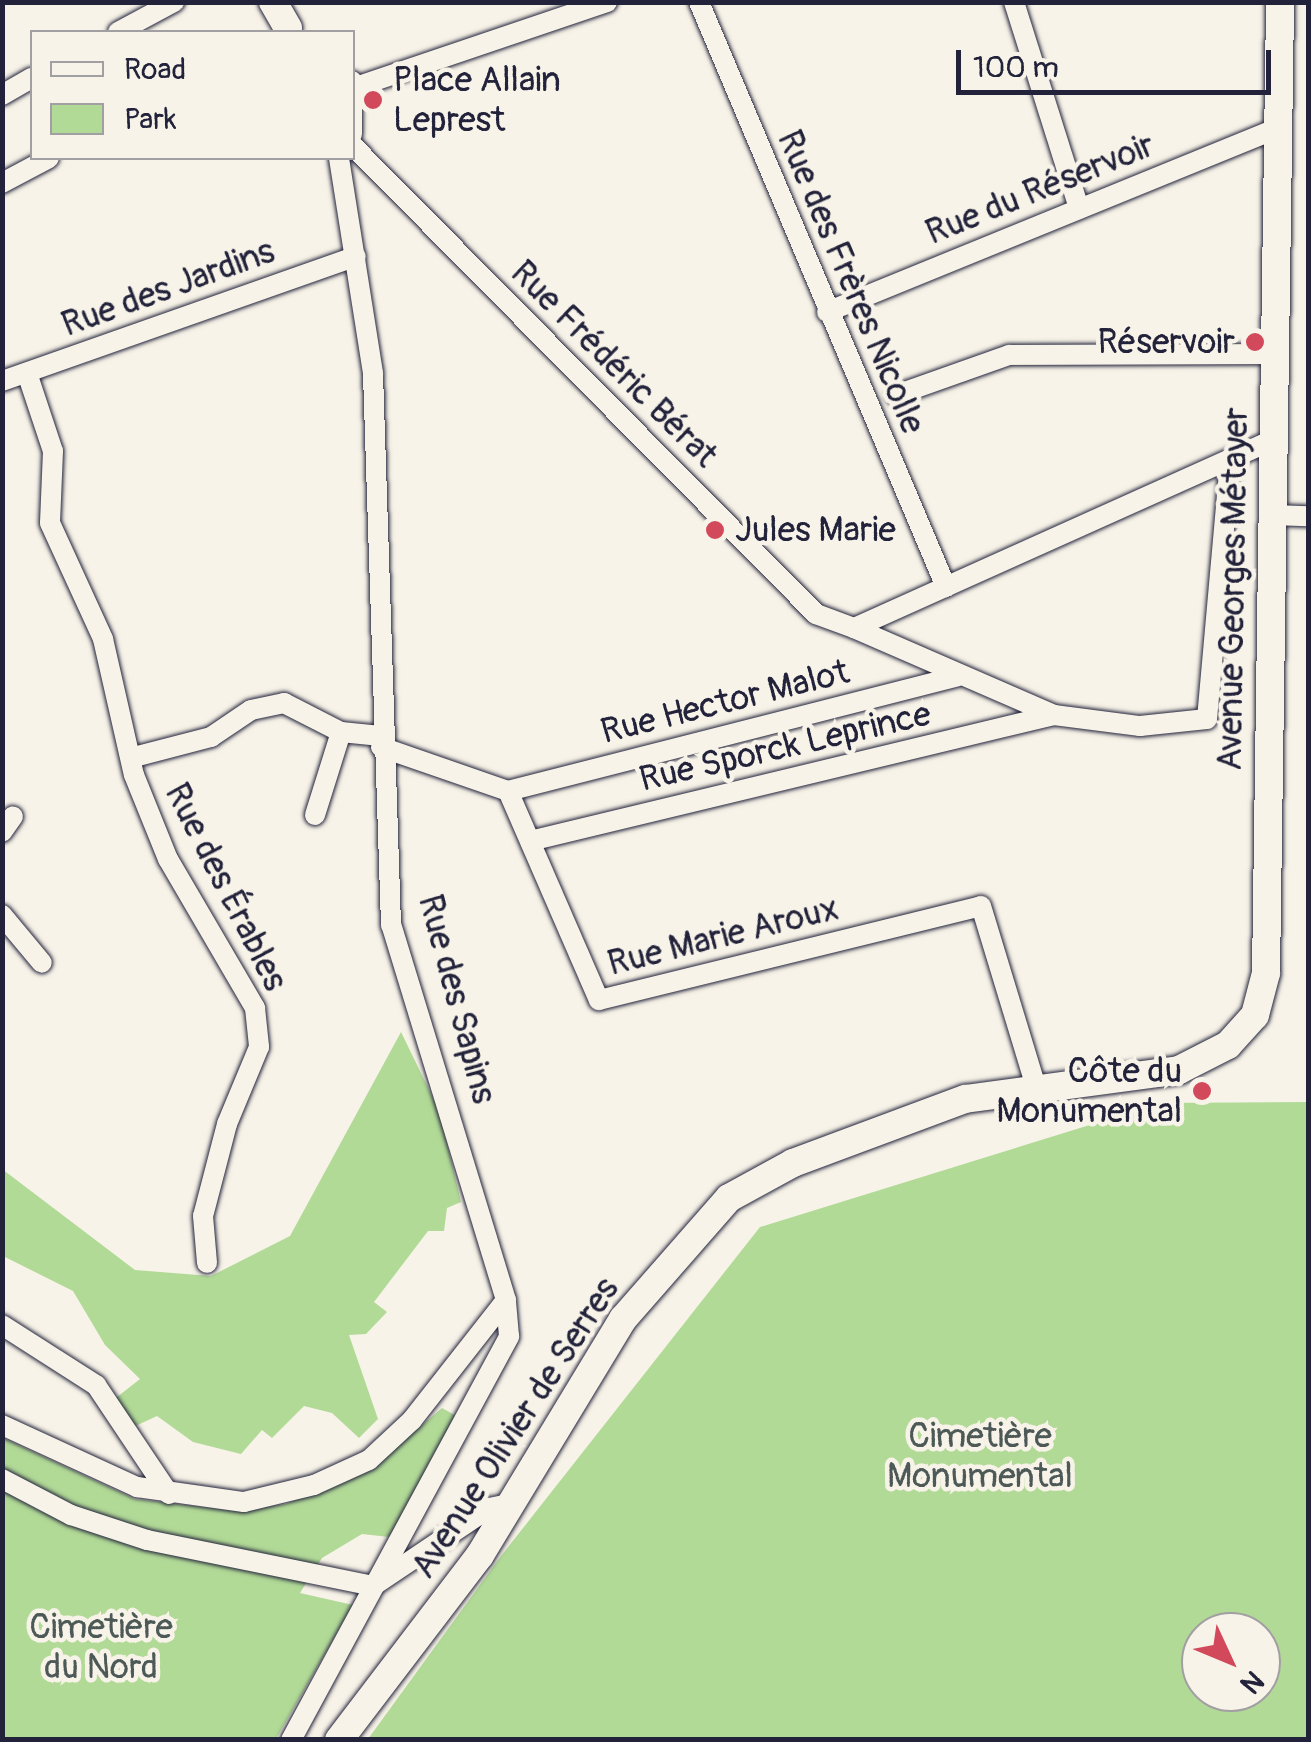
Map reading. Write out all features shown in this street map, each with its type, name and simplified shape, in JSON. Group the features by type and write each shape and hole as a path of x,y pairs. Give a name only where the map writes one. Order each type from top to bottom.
{"street":[{"path":"122,30 174,2"},
{"path":"273,2 286,30"},
{"path":"355,84 607,2"},
{"name":"Rue des Frères Nicolle","path":"699,2 946,586"},
{"path":"1014,2 1079,208"},
{"name":"Avenue Georges Métayer","path":"1228,1045 1256,1015 1266,973 1280,2"},
{"path":"2,94 30,79"},
{"name":"Rue du Réservoir","path":"827,312 1278,128"},
{"name":"Rue Frédéric Bérat","path":"355,148 816,614 1054,715"},
{"path":"2,183 45,160"},
{"name":"Rue des Sapins","path":"292,1740 372,1586 462,1433 509,1336 506,1300 392,926 381,741 373,373 339,160"},
{"name":"Rue des Jardins","path":"3,380 356,256"},
{"path":"896,395 1009,355 1275,354"},
{"name":"Rue des Érables","path":"27,372 53,451 50,523 103,639 134,757 134,775 168,859 255,1008 259,1047 227,1124 203,1216 206,1262"},
{"path":"854,628 1274,439"},
{"path":"1054,715 1140,726 1207,719 1230,459"},
{"path":"1272,515 1308,516"},
{"name":"Rue Hector Malot","path":"508,791 958,676"},
{"path":"134,757 210,737 250,710 284,703 341,732 381,741 508,791"},
{"name":"Rue Sporck Leprince","path":"530,841 1054,715"},
{"path":"315,814 341,732"},
{"name":"Rue Marie Aroux","path":"508,791 599,1000 981,906 1036,1087"},
{"path":"2,915 42,962"},
{"name":"Avenue Olivier de Serres","path":"340,1740 423,1637 623,1319 729,1198 792,1163 908,1116 1036,1087 1179,1070 1228,1045"},
{"path":"2,1425 102,1474 169,1494 244,1502 314,1485 369,1460 412,1420 506,1300"},
{"path":"2,1325 96,1385 169,1494"},
{"path":"2,1479 71,1515 148,1540 372,1586 489,1508 509,1504"}],"green space":[{"path":"401,1032 439,1110 461,1202 447,1208 444,1231 428,1231 374,1302 387,1312 366,1334 349,1335 378,1419 359,1438 332,1413 304,1406 272,1438 262,1430 241,1454 193,1442 157,1416 129,1429 112,1401 140,1379 105,1345 73,1291 3,1256 2,1169 135,1270 211,1276 290,1236"},
{"name":"Cimetière Monumental","path":"1308,1102 1308,1739 368,1739 501,1556 760,1227 1161,1103"},
{"name":"Cimetière du Nord","path":"442,1408 462,1419 389,1537 362,1534 322,1558 300,1593 353,1605 276,1739 3,1740 3,1438 135,1499 236,1511 286,1504 373,1467"}],"place":[{"name":"Place Allain Leprest","path":"373,100"},
{"name":"Réservoir","path":"1255,342"},
{"name":"Jules Marie","path":"715,530"},
{"name":"Côte du Monumental","path":"1202,1091"}]}
